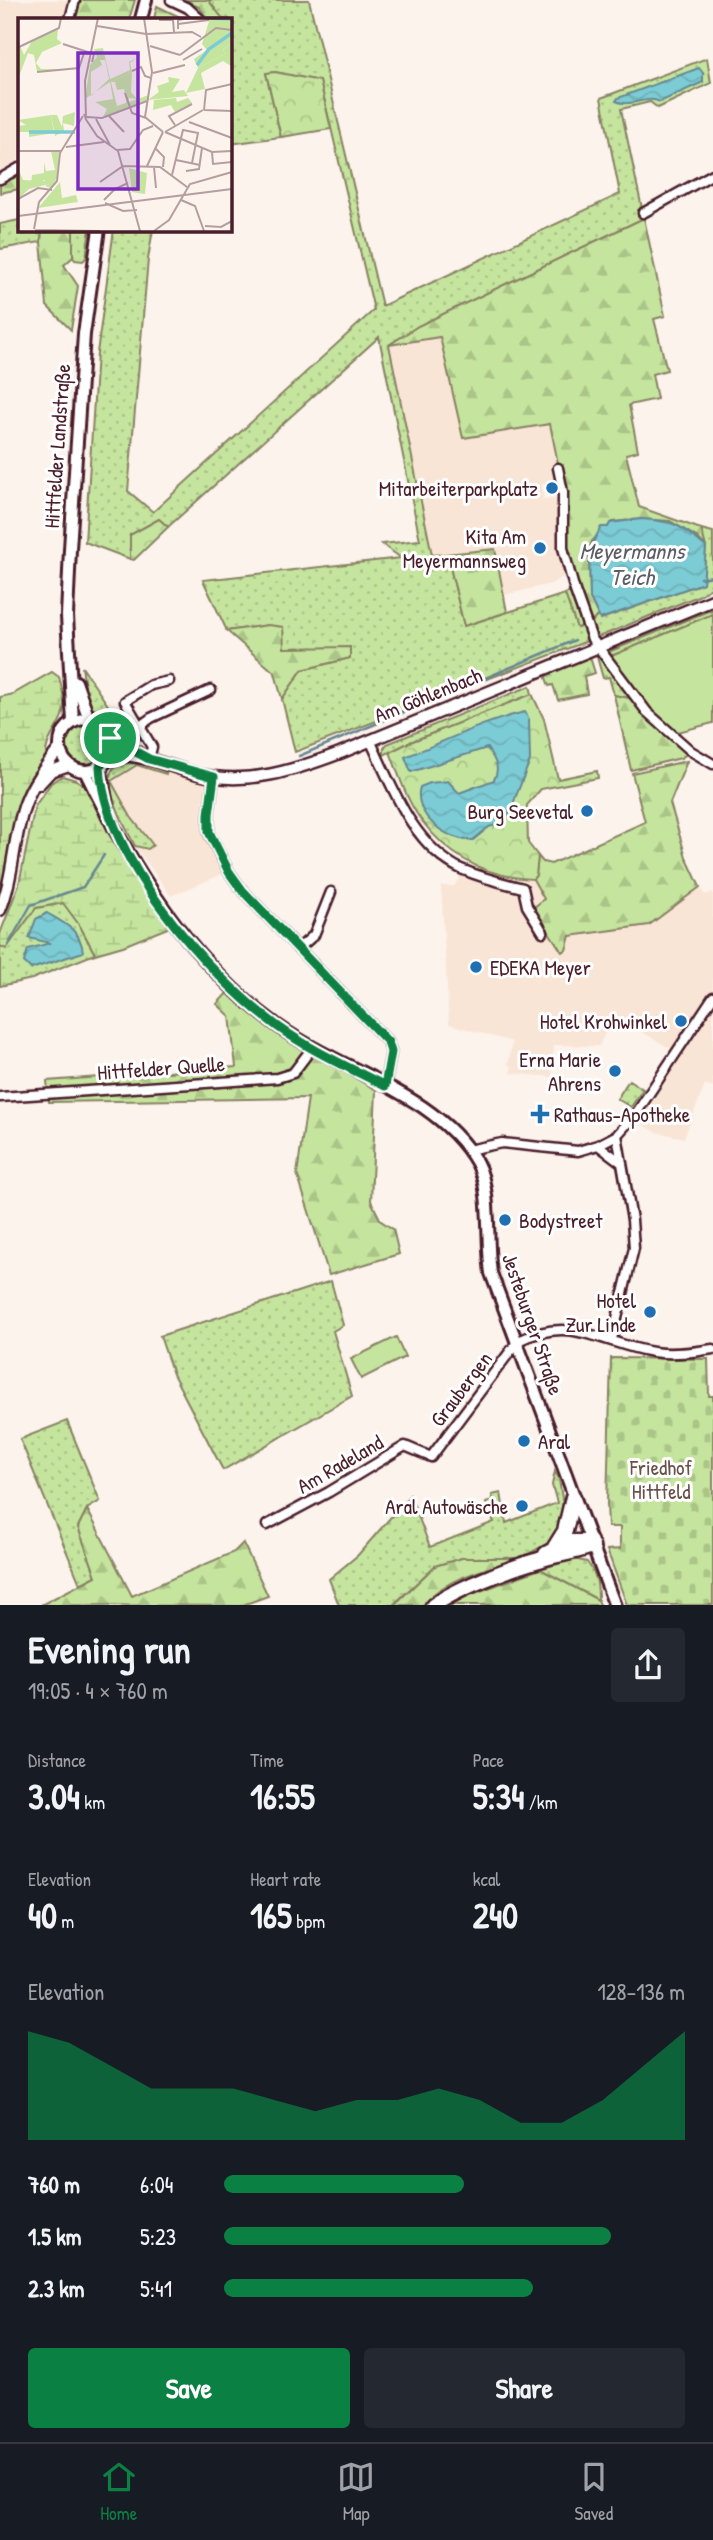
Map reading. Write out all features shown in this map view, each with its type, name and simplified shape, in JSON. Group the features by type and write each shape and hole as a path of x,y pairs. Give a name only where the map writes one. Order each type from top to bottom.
{"highway":[{"path":"554,1548 565,1531 573,1497"},
{"path":"540,1559 554,1548 573,1541 591,1544"},
{"path":"433,1605 540,1559 573,1553 591,1544"},
{"path":"443,1605 456,1593"}],"main road":[{"path":"141,18 146,0"},
{"name":"Hittfelder Landstraße","path":"72,722 68,590 84,334 99,231"},
{"name":"Hittfelder Landstraße","path":"71,666 89,719"},
{"path":"89,719 103,725 110,738 109,755 100,766 85,771 69,765 60,748 62,733 72,722 89,719"},
{"path":"100,766 112,824"},
{"path":"85,771 112,824 158,902 212,968 260,1013 312,1048"},
{"name":"Jesteburger Straße","path":"312,1048 434,1115 447,1125 476,1162 485,1186 487,1248 491,1272 615,1605"}],"street":[{"path":"69,18 75,0"},
{"path":"171,0 188,8 199,18"},
{"path":"0,178 18,169"},
{"path":"643,213 713,174"},
{"path":"558,468 563,492 563,548 592,639 647,712 691,751 713,764"},
{"name":"Am Göhlenbach","path":"109,755 133,755 214,777 249,778 282,773 322,760 713,600"},
{"path":"149,759 152,747 125,701 151,685 169,681"},
{"path":"140,726 151,718 211,690"},
{"name":"Am Göhlenbach","path":"110,738 149,759"},
{"path":"370,740 403,810 429,844 462,869 523,888 527,906 543,932"},
{"path":"0,911 11,874 25,805 36,780 60,748"},
{"path":"25,805 39,783 51,771 69,765"},
{"path":"214,777 209,814 209,832 214,845 242,890 388,1042 391,1052 385,1086"},
{"path":"298,949 314,935 331,892"},
{"path":"467,1150 502,1143 578,1151 617,1135 635,1115 713,997"},
{"name":"Hittfelder Quelle","path":"0,1097 277,1078 293,1073 312,1048"},
{"path":"612,1339 634,1248 632,1220 617,1135"},
{"path":"598,1145 622,1163"},
{"path":"518,1341 534,1332 565,1330 594,1334 655,1353 713,1349"},
{"name":"Graubergen","path":"431,1457 518,1341"},
{"name":"Am Radeland","path":"267,1525 329,1492 405,1446 431,1457"}],"shaded area":[{"path":"0,0 71,0 65,18 18,18 18,160 0,171"},
{"path":"440,337 550,424 562,483 542,484 543,499 563,499 570,573 551,584 504,595 495,549 432,555 389,345"},
{"path":"136,764 144,764 210,785 208,839 225,873 171,896 135,846 111,790 109,781"},
{"path":"468,864 513,878 533,879 544,899 533,908 566,950 570,936 649,925 700,887 705,895 713,892 713,1087 705,1085 684,1138 656,1132 635,1120 678,1053 613,1015 599,1046 554,1045 552,1077 510,1073 512,1066 508,1065 512,1042 449,1024 441,886 454,886"}],"green space":[{"path":"81,0 135,0 129,18 75,18"},
{"path":"183,0 208,0 222,18 207,18 199,7"},
{"path":"208,0 309,0 382,306 620,194 601,98 707,58 711,83 658,108 650,102 621,109 644,218 418,326 389,345 432,555 447,554 464,626 565,594 577,628 590,624 598,615 601,619 703,583 706,548 701,529 713,532 713,587 698,596 606,634 295,752 282,699 302,670 350,658 350,648 284,648 268,625 227,631 203,580 401,558 382,544 420,540 379,337 168,527 159,519 130,535 130,559 85,542 97,353 114,231 153,231 128,491 153,512 374,310 320,81 275,72 266,73 281,137 231,144 231,18 222,18"},
{"path":"157,6 182,18 154,18"},
{"path":"275,72 320,81 331,129 281,137 266,73"},
{"path":"18,176 18,189 0,193 0,183"},
{"path":"644,218 665,316 654,319 667,370 652,374 657,399 629,405 638,451 626,454 639,507 701,529 706,547 698,538 670,521 641,519 613,522 592,541 589,550 590,598 598,615 590,624 577,628 565,594 574,591 563,548 562,483 550,424 463,438 440,337 389,345 418,326"},
{"path":"18,220 18,231 42,231 41,242 0,249 0,224"},
{"path":"42,231 73,231 73,257 64,265 78,286 71,330 47,306"},
{"path":"73,231 90,231 86,258 83,261 73,257"},
{"path":"159,519 168,527 134,560 130,559 130,535"},
{"path":"495,549 507,612 464,626 447,554"},
{"path":"713,609 713,614 609,657 606,653"},
{"path":"713,614 713,723 678,732 650,710 609,657"},
{"path":"268,625 283,627 284,648 350,647 350,658 302,670 282,699 275,673 227,631"},
{"path":"602,656 634,699 614,695 609,677 603,678 597,657"},
{"path":"590,657 595,673 584,676 587,694 558,700 553,685 549,686 545,675"},
{"path":"82,667 130,738 90,706"},
{"path":"52,672 59,677 64,707 49,741 46,758 33,773 18,805 0,891 0,697 13,694"},
{"path":"530,686 532,694 384,755 387,744"},
{"path":"532,694 544,719 558,779 597,771 598,778 541,789 527,805 528,843 538,856 533,879 485,869 470,863 444,845 422,821 412,805 390,752"},
{"path":"614,695 634,699 688,753 681,758 631,770"},
{"path":"85,726 98,732 104,745 98,758 85,764 72,758 66,745 72,732"},
{"path":"687,761 670,803 686,857 700,887 649,925 570,936 566,950 562,952 533,908 544,899 533,879 538,856 543,862 551,864 645,822 632,773"},
{"path":"126,763 144,764 167,772 166,774 137,765 111,781 131,817 153,845 148,849 135,846 113,799 110,785 111,774 115,766"},
{"path":"62,776 76,780 90,789 108,833 170,927 95,954 80,926 63,903 36,908 6,949 0,946 0,934 19,884 35,806 51,783"},
{"path":"64,903 95,954 32,979 0,986 0,946 6,948 36,908"},
{"path":"228,992 283,1037 376,1090 371,1201 381,1221 393,1229 399,1254 329,1275 297,1174 308,1098 49,1102 47,1081 236,1067 230,1016 217,1004"},
{"path":"629,1080 643,1089 631,1107 617,1099"},
{"path":"331,1281 343,1325 333,1331 352,1396 223,1470 173,1374 160,1336"},
{"path":"396,1337 405,1357 361,1379 351,1359"},
{"name":"Friedhof Hittfeld","path":"611,1358 708,1359 709,1396 713,1396 713,1605 627,1605 607,1550 620,1549 620,1527 608,1527"},
{"path":"67,1421 100,1501 87,1509 78,1527 96,1576 80,1584 20,1439"},
{"path":"555,1471 559,1479 564,1512 563,1524 552,1541 521,1558 462,1558 435,1566 393,1605 339,1605 329,1579 358,1555 410,1495 430,1547 494,1522 486,1503 493,1500 492,1495 501,1493 506,1523 557,1503 552,1485"},
{"path":"87,1509 132,1596 234,1552 243,1543 268,1596 243,1605 41,1605 96,1576 78,1527"},
{"path":"462,1558 521,1558 455,1581 432,1595 423,1605 394,1605 435,1566"},
{"path":"573,1559 587,1562 593,1571 598,1600 540,1569"},
{"path":"540,1569 598,1600 600,1605 451,1605 467,1596"}],"water":[{"path":"699,68 703,73 703,82 660,102 616,101 618,98"},
{"name":"Meyermanns Teich","path":"641,519 663,521 677,526 706,547 703,583 600,619 590,598 589,550 601,527 608,527 610,523"},
{"path":"525,712 529,719 530,760 506,822 489,827 473,840 453,837 434,825 421,807 420,787 448,781 459,793 494,780 497,767 487,748 411,772 405,757 479,726"},
{"path":"47,913 75,933 82,944 83,952 31,969 24,962 28,949 50,943 29,938 36,919"}],"waterway":[{"path":"700,578 713,576"},
{"path":"476,682 575,640"},
{"path":"299,756 457,690"},
{"path":"8,945 31,905 83,887 104,855"}],"place":[{"name":"Mitarbeiterparkplatz","path":"552,488"},
{"name":"Kita Am Meyermannsweg","path":"540,548"},
{"name":"Burg Seevetal","path":"587,811"},
{"name":"EDEKA Meyer","path":"476,967"},
{"name":"Hotel Krohwinkel","path":"681,1021"},
{"name":"Erna Marie Ahrens","path":"615,1071"},
{"name":"Rathaus-Apotheke","path":"540,1114"},
{"name":"Bodystreet","path":"505,1220"},
{"name":"Hotel Zur Linde","path":"650,1312"},
{"name":"Aral","path":"524,1441"},
{"name":"Aral Autowäsche","path":"522,1506"}],"route":[{"path":"110,738 149,759 214,777 209,832 218,853 242,890 388,1042 391,1052 385,1086 278,1027 243,999 186,938 140,875 112,824 100,766 109,755 110,738"}]}
